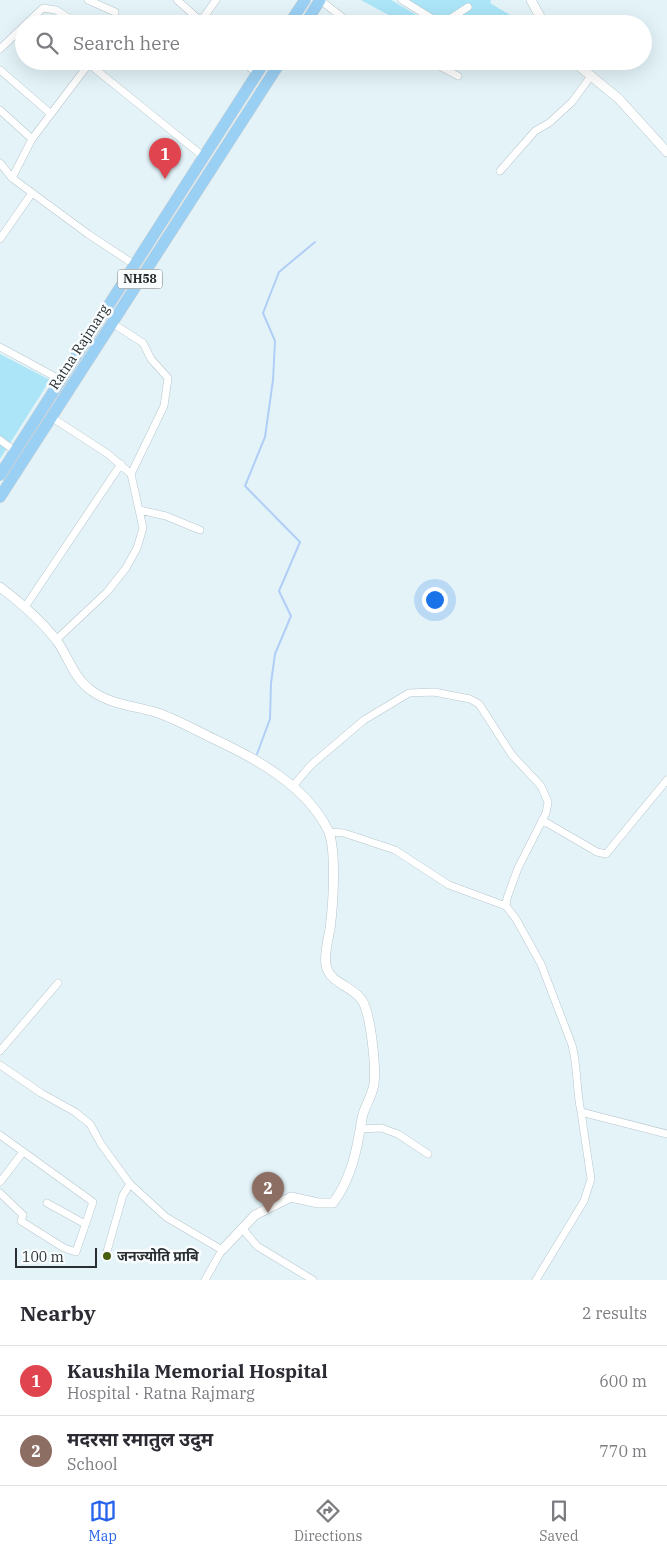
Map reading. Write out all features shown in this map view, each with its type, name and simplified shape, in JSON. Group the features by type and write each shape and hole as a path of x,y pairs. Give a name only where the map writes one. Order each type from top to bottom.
{"highway":[{"path":"295,15 305,0"},
{"path":"311,15 320,0"},
{"name":"Ratna Rajmarg","path":"0,475 260,70"},
{"name":"Ratna Rajmarg","path":"0,497 275,70"}],"street":[{"path":"88,0 115,12"},
{"path":"177,0 194,15"},
{"path":"206,15 216,0"},
{"path":"320,0 339,15"},
{"path":"402,0 426,15"},
{"path":"531,0 539,15"},
{"path":"455,15 468,7"},
{"path":"36,15 43,8 56,10 64,15"},
{"path":"0,49 15,35"},
{"path":"0,70 51,114"},
{"path":"12,178 32,139 85,70"},
{"path":"98,70 204,157"},
{"path":"253,70 258,74"},
{"path":"447,70 458,76"},
{"path":"583,70 619,98 667,152"},
{"path":"500,171 535,131 549,123 572,102 590,76"},
{"path":"0,110 32,139"},
{"path":"0,163 12,178 135,265"},
{"path":"0,239 32,193"},
{"path":"112,323 143,343 151,359 168,378 164,406 130,474"},
{"path":"0,347 61,380"},
{"path":"51,417 121,464 130,474 143,528 137,548 126,568 107,592 56,640"},
{"path":"0,440 15,451"},
{"path":"25,607 121,464"},
{"path":"140,510 166,516 200,530"},
{"path":"0,587 25,607 56,640 79,680 93,692 105,698 158,713 196,728 253,758 293,786 310,803 329,832 334,878 333,907 326,965 332,977 362,999 368,1019 372,1052 374,1082 370,1102 363,1114 353,1163 343,1190 333,1203 318,1203 291,1197 255,1215 222,1250 205,1280"},
{"path":"293,786 311,766 364,720 409,693 434,692 470,699 479,704 512,755 545,793 548,808 518,868 506,906"},
{"path":"542,820 597,852 606,854 667,780"},
{"path":"329,832 344,833 395,850 449,885 506,906 516,919 541,964 576,1059 577,1092 591,1179 584,1201 547,1265 536,1280"},
{"path":"0,1051 58,983"},
{"path":"0,1064 41,1093 75,1112 90,1124 100,1144 130,1184 166,1217 222,1250"},
{"path":"581,1112 667,1134"},
{"path":"360,1129 381,1128 398,1134 428,1154"},
{"path":"0,1135 92,1202 76,1252 64,1248 21,1221 23,1215 0,1192"},
{"path":"0,1182 23,1152"},
{"path":"106,1255 123,1195 130,1184"},
{"path":"47,1203 85,1224"},
{"path":"242,1228 257,1246 313,1280"}],"shaded area":[{"path":"361,0 391,0 417,15 388,15"},
{"path":"409,0 491,0 490,3 510,15 433,15"},
{"path":"0,354 50,380 0,459"}],"waterway":[{"path":"257,754 270,719 271,683 275,654 291,616 279,591 300,542 245,486 265,437 273,380 275,341 263,313 279,272 315,242"}],"place":[{"name":"Kaushila Memorial Hospital","path":"165,179"},
{"name":"मदरसा रमातुल उदुम","path":"268,1213"},
{"name":"जनज्योति प्राबि","path":"107,1256"}]}
